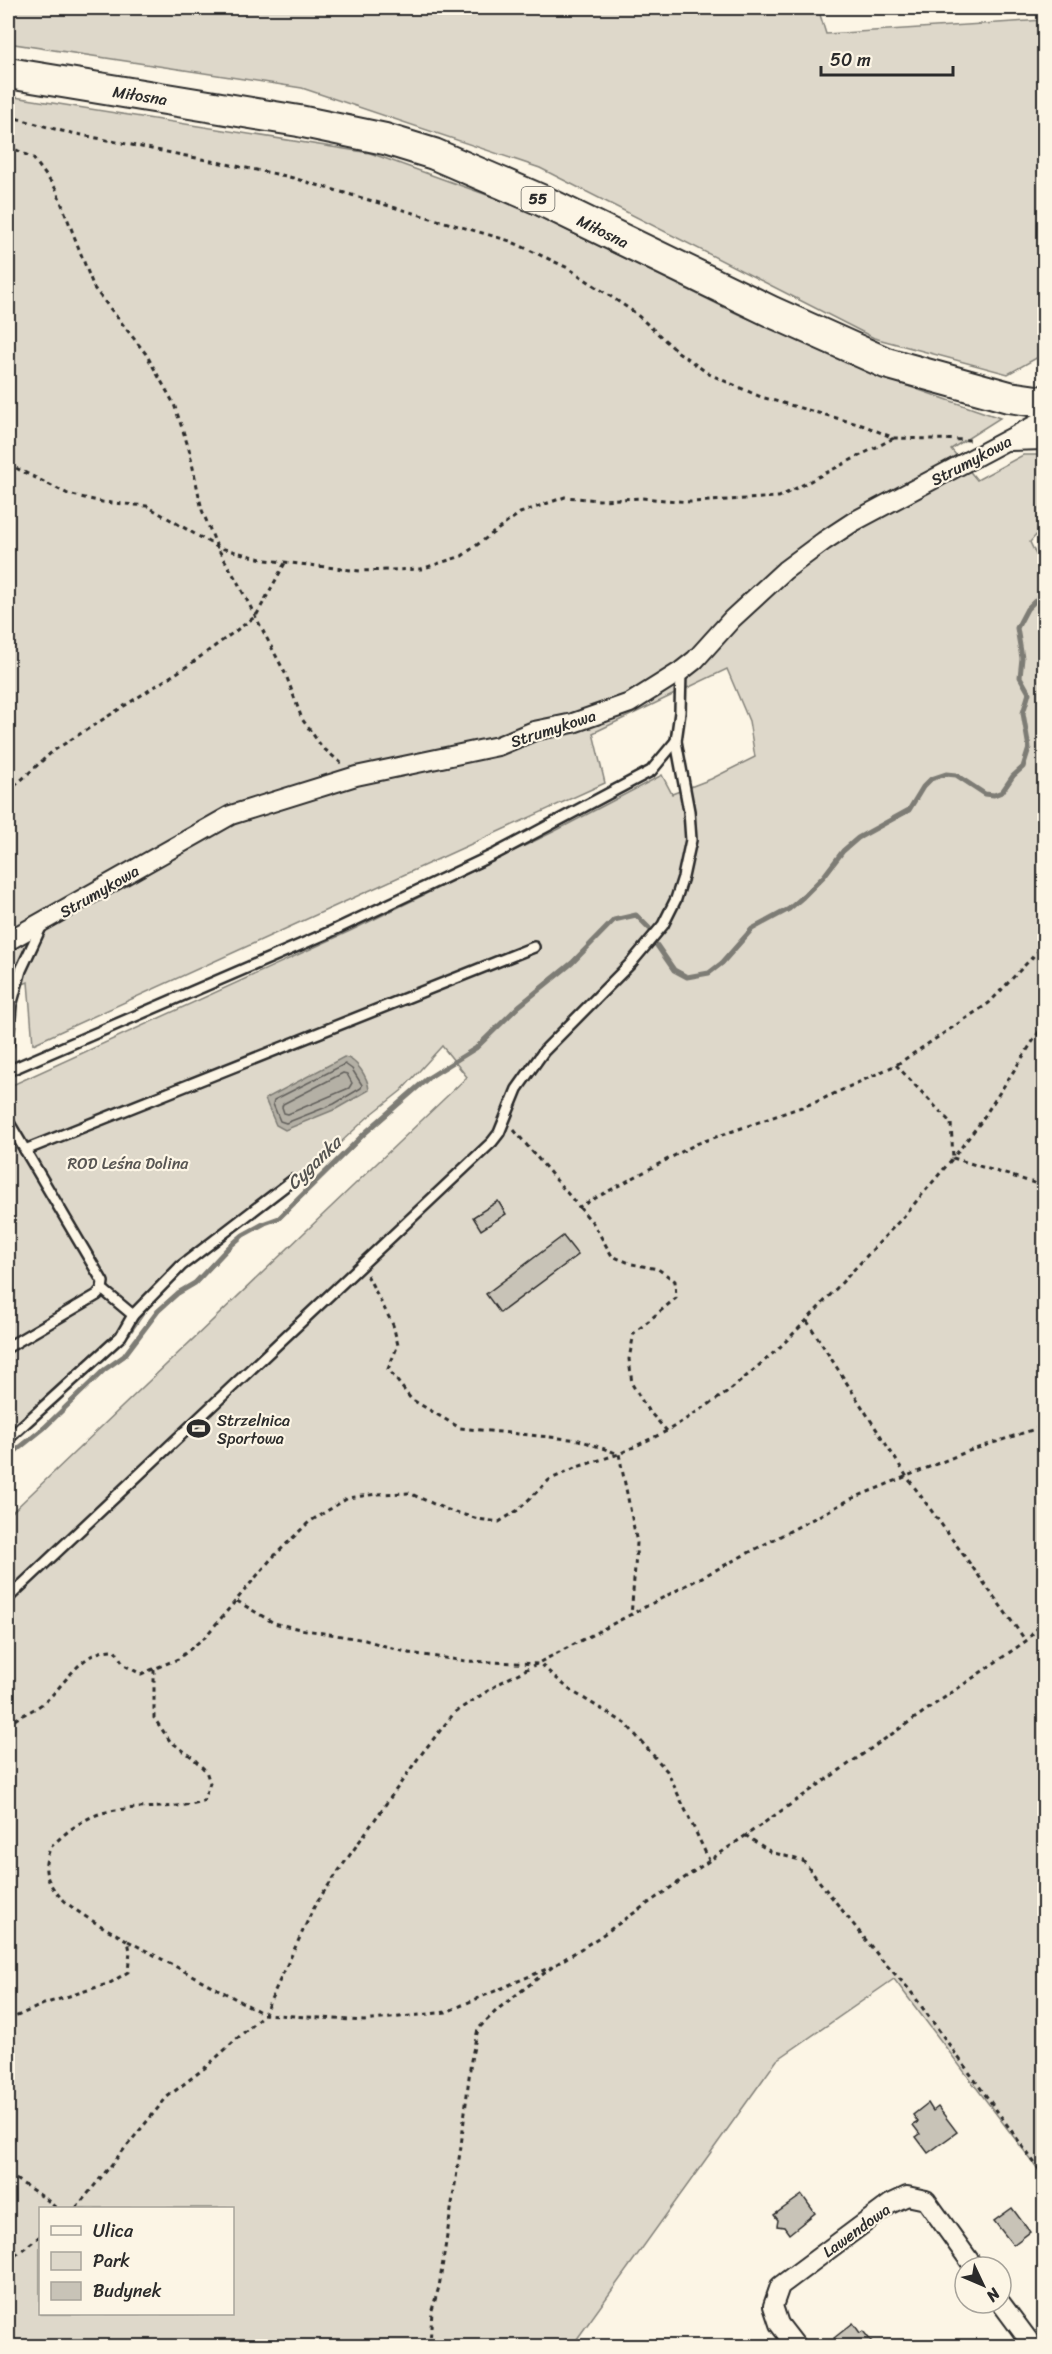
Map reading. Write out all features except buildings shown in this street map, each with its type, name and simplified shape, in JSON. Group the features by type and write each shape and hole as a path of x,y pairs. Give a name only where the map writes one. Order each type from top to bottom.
{"main road":[{"name":"Miłosna","path":"8,73 299,121 385,139 434,154 542,200 772,312 886,363 1010,397 1044,402"}],"street":[{"name":"Strumykowa","path":"8,941 44,923 231,815 356,776 498,746 534,731 573,723 630,703 695,660 732,619 785,570 824,541 853,522 1008,441 1039,423 1044,415"},
{"path":"1008,441 1044,440"},
{"name":"Lawendowa","path":"796,2346 779,2324 773,2306 780,2286 890,2204 907,2196 926,2200 965,2255"},
{"path":"1010,2315 1033,2346"}],"lane":[{"path":"8,1598 492,1142 505,1119 517,1089 544,1051 631,963 663,925 676,899 691,840 689,812 676,741 680,712 681,671"},
{"path":"8,1071 330,932 497,853 651,771 676,741"},
{"path":"8,1044 11,1006 21,970 44,923"},
{"path":"25,1150 534,947"},
{"path":"8,1121 103,1282 102,1289 97,1295 8,1347"},
{"path":"8,1439 121,1336 133,1315 181,1266 293,1180"},
{"path":"102,1289 133,1315"}],"path":[{"path":"8,116 62,131 286,176 510,241 568,268 596,286 634,312 678,352 709,374 761,397 865,426 894,438 974,440"},
{"path":"8,146 33,158 56,189 94,288 146,354 174,404 189,449 202,510 217,547 286,675 302,719 322,747 356,776"},
{"path":"8,464 68,494 102,502 147,506 217,547 266,560 360,571 421,569 462,556 520,513 565,498 599,500 642,498 690,502 779,497 894,438"},
{"path":"8,792 53,750 189,664 256,616 285,563"},
{"path":"579,1207 696,1144 816,1102 896,1065 989,1003 1044,945"},
{"path":"8,1726 36,1708 76,1668 97,1653 115,1650 124,1665 141,1674 178,1659 205,1637 272,1558 309,1522 348,1498 409,1493 445,1509 478,1519 499,1522 518,1510 549,1479 577,1467 619,1454 667,1431 728,1392 778,1349 806,1321 904,1216 980,1123 1044,1024"},
{"path":"896,1065 951,1123 953,1158"},
{"path":"505,1119 593,1223 612,1256 632,1264 658,1269 675,1281 676,1298 634,1333 629,1359 632,1384 647,1409 667,1431"},
{"path":"953,1158 1044,1186"},
{"path":"361,1264 393,1325 398,1345 388,1369 411,1400 460,1428 579,1440 619,1454"},
{"path":"806,1321 907,1477 1026,1641"},
{"path":"77,2207 167,2097 206,2067 264,2014 316,1902 419,1756 455,1712 500,1683 632,1616 851,1499 966,1452 1044,1426"},
{"path":"619,1454 637,1543 632,1616"},
{"path":"237,1601 274,1623 365,1640 409,1653 466,1661 540,1664 570,1690 626,1724 667,1771 709,1860"},
{"path":"430,2346 432,2310 439,2286 461,2146 471,2060 478,2030 498,2008 555,1965 598,1938 1026,1641 1044,1621"},
{"path":"154,1669 154,1718 170,1741 206,1771 210,1783 202,1801 185,1807 142,1806 101,1814 67,1831 50,1848 45,1866 49,1884 65,1902 128,1941 264,2014 364,2021 446,2012 555,1965"},
{"path":"745,1835 771,1852 803,1862 881,1959 909,1989 1044,2176"},
{"path":"8,2020 44,2004 110,1983 128,1972 130,1951 128,1941"},
{"path":"8,2174 55,2207"},
{"path":"8,2261 39,2237"}],"green space":[{"path":"8,8 818,8 826,34 1044,20 1044,348 1042,355 1008,374 874,338 540,168 302,88 8,43"},
{"name":"ROD Leśna Dolina","path":"8,96 370,153 515,205 738,314 896,382 1000,418 951,449 977,480 1023,455 1044,455 1044,526 1030,542 1038,559 1044,560 1044,2177 894,1979 777,2060 572,2346 8,2346 8,1516 467,1077 442,1046 401,1091 368,1117 313,1168 181,1271 154,1299 130,1334 8,1445 8,1087 350,931 557,830 662,775 672,794 711,779 755,757 749,721 727,669 593,733 605,783 33,1044 28,982 8,990"}],"water":[{"path":"344,1057 353,1061 361,1070 369,1090 336,1109 285,1130 276,1125 265,1099"}],"waterway":[{"path":"656,944 674,970 687,977 709,973 722,963 752,929 789,909 803,897 824,876 843,851 858,838 909,810 923,787 931,779 946,774 956,775 985,794 994,795 1002,792 1013,776 1023,767 1029,748 1023,713 1029,693 1020,677 1022,658 1017,628 1027,609 1044,592"},
{"name":"Cyganka","path":"8,1457 44,1428 104,1370 124,1356 158,1311 178,1293 195,1283 228,1248 243,1235 279,1218 365,1133 428,1078 476,1048 519,1006 572,963 614,920 636,915 649,928"}],"place":[{"name":"Strzelnica Sportowa","path":"199,1429"}]}
